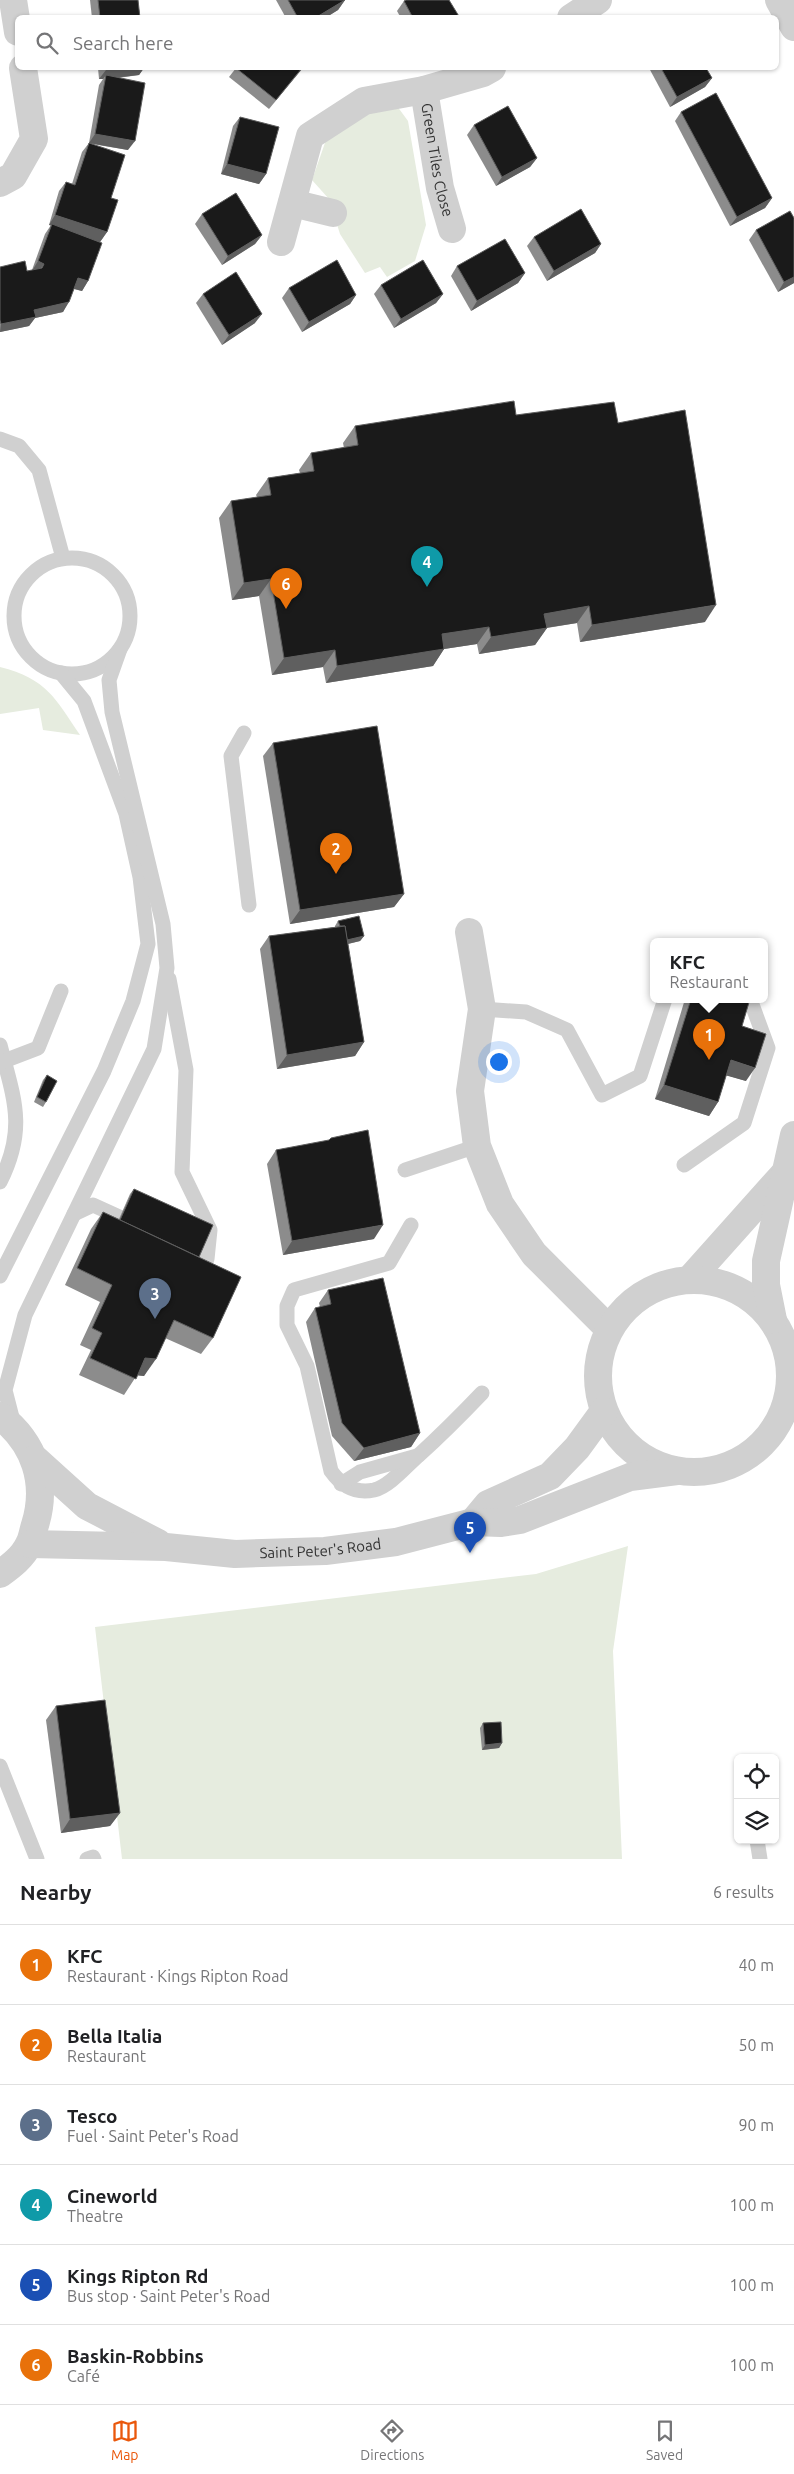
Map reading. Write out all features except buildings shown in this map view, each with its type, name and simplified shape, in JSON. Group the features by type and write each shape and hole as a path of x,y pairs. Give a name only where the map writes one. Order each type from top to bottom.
{"street":[{"path":"13,0 15,15"},
{"path":"576,15 598,0"},
{"path":"779,0 794,27"},
{"path":"0,183 13,176 34,139 23,70"},
{"name":"Green Tiles Close","path":"281,242 310,136 364,101 424,90 488,70"},
{"name":"Green Tiles Close","path":"424,90 440,188 452,229"},
{"path":"292,203 332,213"},
{"path":"469,932 482,1009 470,1091 477,1146 500,1204 534,1254 609,1329"},
{"path":"774,1320 757,1303 737,1289 714,1281 690,1279 658,1286 630,1303 609,1329 600,1355 598,1384 604,1411 621,1439 646,1460 677,1471 709,1472 740,1461 783,1428 783,1414 790,1382 791,1352 774,1320 766,1285 766,1261 788,1170 794,1135"},
{"path":"690,1279 788,1170"},
{"path":"473,1522 488,1504 550,1476 577,1448 604,1411"},
{"path":"0,1574 17,1561 30,1544 40,1508 40,1483 35,1459 7,1421"},
{"name":"Saint Peter's Road","path":"35,1459 87,1506 166,1547"},
{"name":"Saint Peter's Road","path":"30,1544 166,1547 235,1554 325,1552 396,1542 473,1522 501,1523 520,1520 630,1477 677,1471"}],"lane":[{"path":"0,439 19,446 39,470 63,558"},
{"path":"0,1276 104,1071 133,1000 148,944 140,878 126,814 84,701 61,674 36,662 28,655 18,638 13,618 16,598 25,580 48,562 63,558 82,558 100,565 115,577 126,593 130,612 128,632 109,680 112,712 163,924 167,968 186,1070 182,1172 210,1230 207,1259 172,1242"},
{"path":"61,674 78,674 94,670 108,662 120,649"},
{"path":"244,733 231,756 249,905"},
{"path":"7,1421 5,1390 25,1316 154,1049 167,968"},
{"path":"4,1061 38,1048 61,991"},
{"path":"482,1009 526,1012 567,1030 602,1095 640,1076 665,1003"},
{"path":"684,1166 744,1123 768,1048 751,1003"},
{"path":"0,1045 16,1108 16,1134 0,1182"},
{"path":"405,1170 477,1146"},
{"path":"74,1214 93,1205 154,1234"},
{"path":"410,1225 389,1263 294,1290 287,1306 287,1325 307,1366 331,1471 341,1484 356,1489 374,1490 402,1472 482,1393"},
{"path":"341,1484 360,1472 418,1455"},
{"path":"0,1766 37,1859"},
{"path":"758,1844 760,1859"},
{"path":"87,1859 93,1857 94,1859"}],"shaded area":[{"path":"397,106 408,121 426,225 415,261 387,277 380,267 365,273 340,234 329,199 312,180 326,140 368,107"},
{"path":"0,667 29,677 39,684 56,700 80,735 43,730 39,708 0,714"},
{"path":"628,1546 613,1651 622,1859 122,1859 95,1627 536,1574"}],"place":[{"name":"Cineworld","path":"427,587"},
{"name":"Baskin-Robbins","path":"286,609"},
{"name":"Bella Italia","path":"336,874"},
{"name":"KFC","path":"709,1060"},
{"name":"Tesco","path":"155,1319"},
{"name":"Kings Ripton Rd","path":"470,1553"}]}
